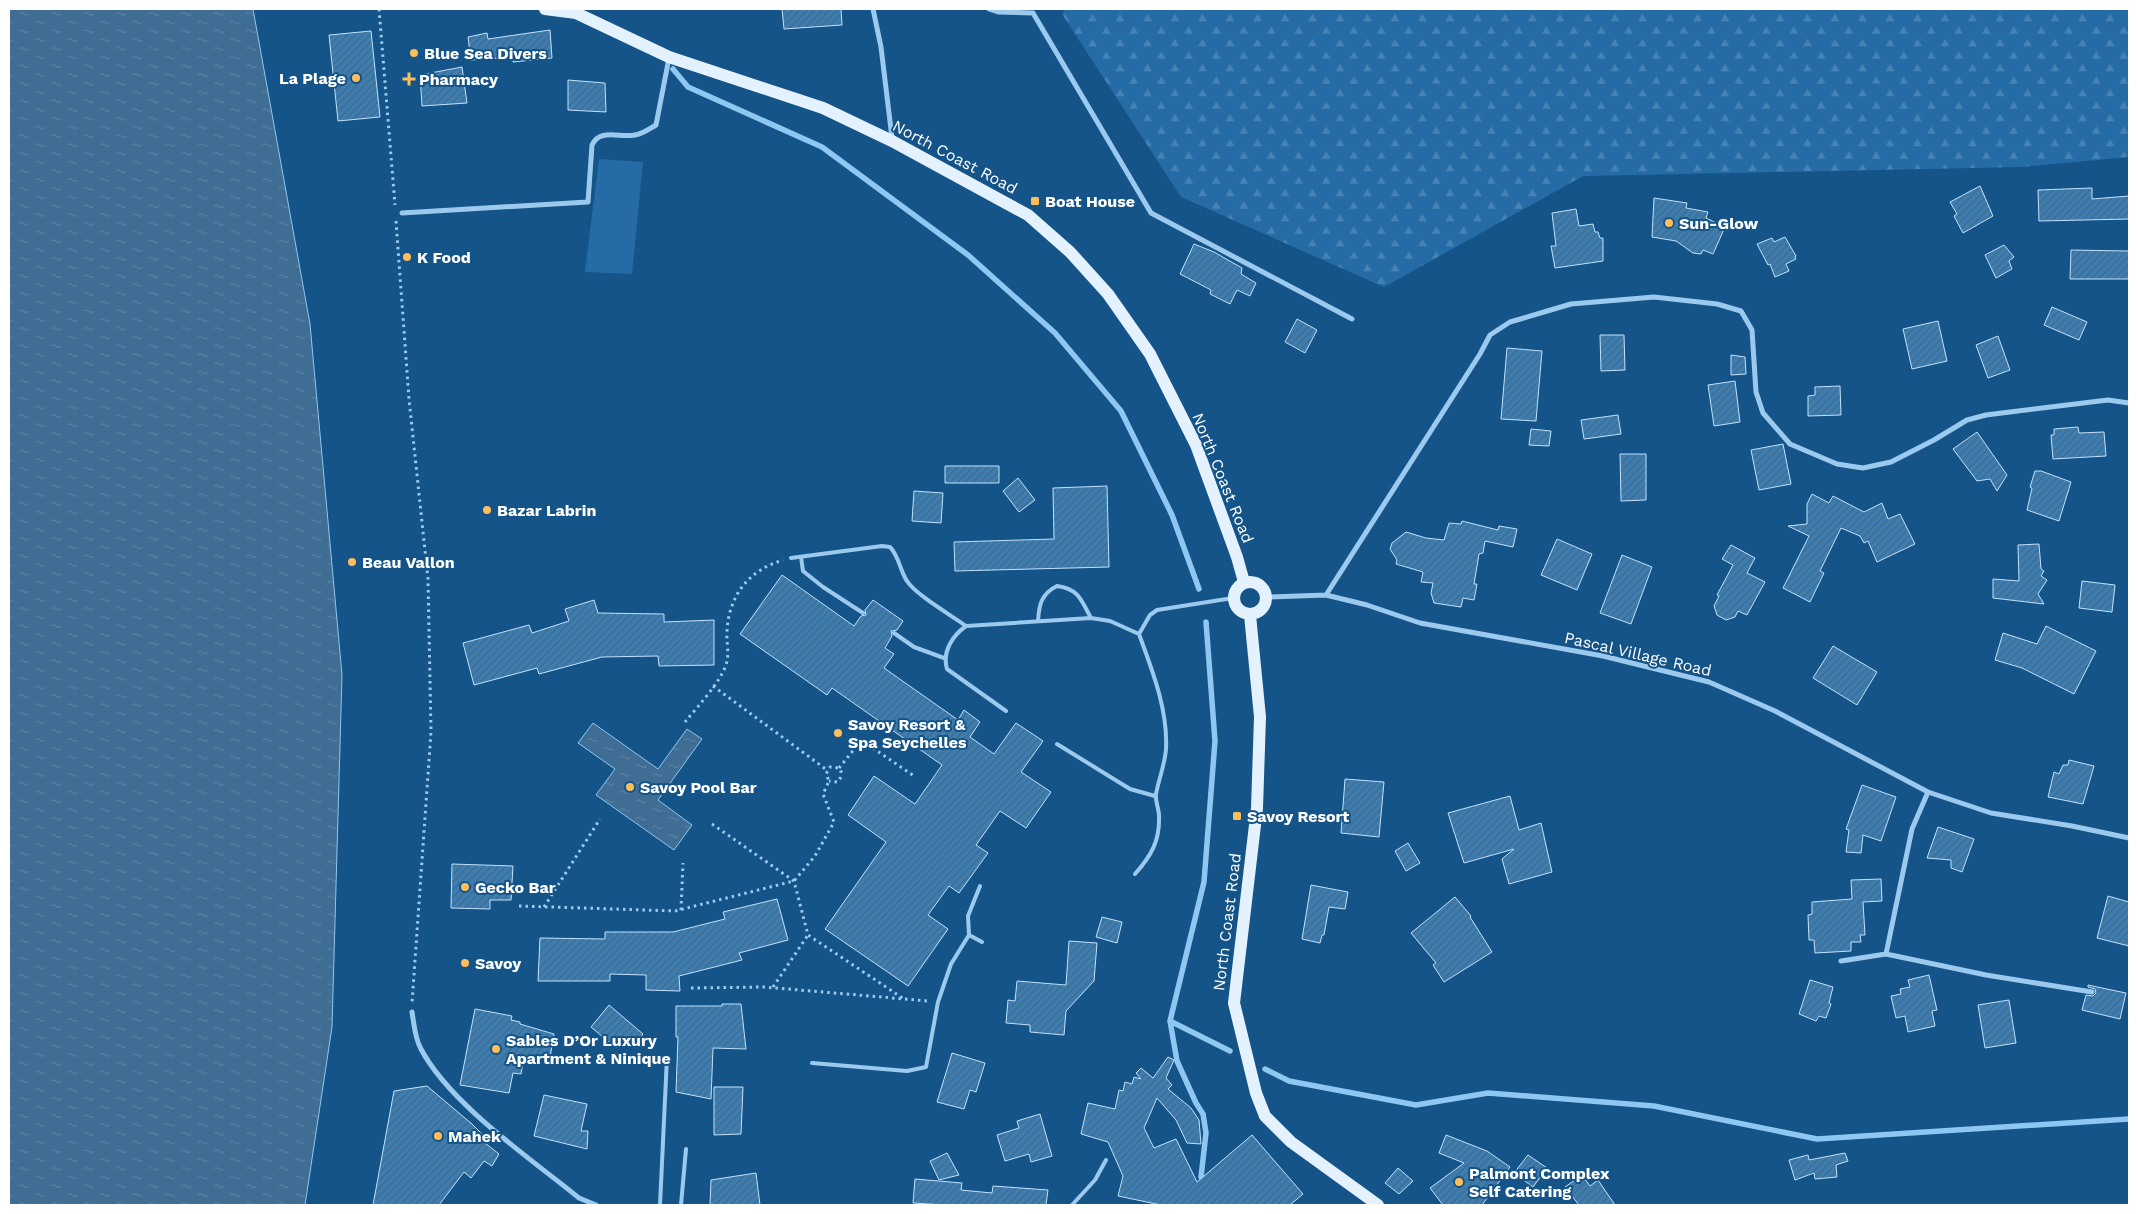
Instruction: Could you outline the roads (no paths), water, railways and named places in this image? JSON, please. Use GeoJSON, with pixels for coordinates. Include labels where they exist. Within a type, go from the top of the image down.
{"type":"FeatureCollection","features":[{"type":"Feature","properties":{"kind":"main road","name":"North Coast Road"},"geometry":{"type":"LineString","coordinates":[[548,9],[576,13],[669,57],[823,108],[1028,214],[1070,252],[1108,294],[1150,354],[1196,444],[1237,557],[1244,582]]}},
{"type":"Feature","properties":{"kind":"main road"},"geometry":{"type":"LineString","coordinates":[[1250,581],[1262,586],[1267,597],[1262,610],[1250,615],[1238,610],[1233,598],[1235,591],[1244,582],[1250,581]]}},
{"type":"Feature","properties":{"kind":"main road","name":"North Coast Road"},"geometry":{"type":"LineString","coordinates":[[1250,615],[1260,717],[1258,808],[1234,1003],[1256,1094],[1265,1116],[1291,1142],[1378,1205]]}},
{"type":"Feature","properties":{"kind":"street"},"geometry":{"type":"LineString","coordinates":[[873,9],[882,47],[892,142]]}},
{"type":"Feature","properties":{"kind":"street"},"geometry":{"type":"LineString","coordinates":[[989,9],[998,12],[1034,11],[1151,214],[1352,319]]}},
{"type":"Feature","properties":{"kind":"street"},"geometry":{"type":"LineString","coordinates":[[402,212],[588,202],[592,145],[595,138],[602,135],[633,136],[642,134],[656,125],[669,57]]}},
{"type":"Feature","properties":{"kind":"street"},"geometry":{"type":"LineString","coordinates":[[1326,595],[1480,354],[1490,335],[1510,322],[1571,304],[1654,297],[1717,304],[1741,311],[1752,330],[1756,392],[1763,413],[1790,444],[1837,464],[1863,468],[1891,462],[1934,440],[1967,420],[1986,415],[2108,400],[2129,403]]}},
{"type":"Feature","properties":{"kind":"street","name":"Pascal Village Road"},"geometry":{"type":"LineString","coordinates":[[1267,597],[1326,595],[1367,605],[1420,623],[1603,656],[1709,682],[1775,711],[1928,792],[1991,813],[2072,826],[2129,838]]}},
{"type":"Feature","properties":{"kind":"street"},"geometry":{"type":"LineString","coordinates":[[1886,954],[1910,837],[1928,792]]}},
{"type":"Feature","properties":{"kind":"street"},"geometry":{"type":"LineString","coordinates":[[1841,961],[1886,954],[1986,975],[2092,992]]}},
{"type":"Feature","properties":{"kind":"street"},"geometry":{"type":"LineString","coordinates":[[412,1012],[420,1048],[444,1084],[487,1124],[579,1198],[596,1205]]}},
{"type":"Feature","properties":{"kind":"lane"},"geometry":{"type":"LineString","coordinates":[[791,558],[882,546],[890,547],[895,552],[898,566],[908,584],[966,626]]}},
{"type":"Feature","properties":{"kind":"lane"},"geometry":{"type":"LineString","coordinates":[[801,557],[803,572],[864,613]]}},
{"type":"Feature","properties":{"kind":"lane"},"geometry":{"type":"LineString","coordinates":[[1038,621],[1039,605],[1042,597],[1057,586],[1073,590],[1078,594],[1091,618]]}},
{"type":"Feature","properties":{"kind":"lane"},"geometry":{"type":"LineString","coordinates":[[1139,634],[1150,615],[1157,610],[1233,598]]}},
{"type":"Feature","properties":{"kind":"lane"},"geometry":{"type":"LineString","coordinates":[[1006,711],[947,669],[944,658],[953,638],[958,631],[966,626],[1091,618],[1116,623],[1139,634],[1162,703],[1166,748],[1163,770],[1155,796],[1160,815],[1158,840],[1149,858],[1135,874]]}},
{"type":"Feature","properties":{"kind":"lane"},"geometry":{"type":"LineString","coordinates":[[894,633],[914,647],[944,658]]}},
{"type":"Feature","properties":{"kind":"lane"},"geometry":{"type":"LineString","coordinates":[[1057,744],[1130,788],[1155,796]]}},
{"type":"Feature","properties":{"kind":"lane"},"geometry":{"type":"LineString","coordinates":[[812,1063],[907,1071],[926,1067],[938,1002],[951,964],[969,936],[968,916],[980,886]]}},
{"type":"Feature","properties":{"kind":"lane"},"geometry":{"type":"LineString","coordinates":[[969,936],[982,942]]}},
{"type":"Feature","properties":{"kind":"lane"},"geometry":{"type":"LineString","coordinates":[[660,1205],[667,1057]]}},
{"type":"Feature","properties":{"kind":"lane"},"geometry":{"type":"LineString","coordinates":[[681,1205],[686,1149]]}},
{"type":"Feature","properties":{"kind":"lane"},"geometry":{"type":"LineString","coordinates":[[1072,1205],[1095,1180],[1106,1160]]}},
{"type":"Feature","properties":{"kind":"water"},"geometry":{"type":"Polygon","coordinates":[[[9,9],[253,9],[310,324],[342,675],[332,1027],[305,1205],[9,1205],[9,9]]]}},
{"type":"Feature","properties":{"kind":"water"},"geometry":{"type":"Polygon","coordinates":[[[593,723],[658,769],[687,729],[702,739],[658,800],[692,825],[674,850],[596,795],[615,769],[578,743],[593,723]]]}},
{"type":"Feature","properties":{"kind":"waterway"},"geometry":{"type":"LineString","coordinates":[[673,69],[688,87],[822,147],[968,255],[1055,333],[1121,411],[1172,515],[1199,589]]}},
{"type":"Feature","properties":{"kind":"waterway"},"geometry":{"type":"LineString","coordinates":[[1204,1183],[1201,1177],[1206,1133],[1203,1114],[1177,1061],[1170,1021],[1204,882],[1215,741],[1206,622]]}},
{"type":"Feature","properties":{"kind":"waterway"},"geometry":{"type":"LineString","coordinates":[[1170,1021],[1230,1051]]}},
{"type":"Feature","properties":{"kind":"waterway"},"geometry":{"type":"LineString","coordinates":[[1265,1069],[1289,1081],[1416,1105],[1488,1093],[1654,1106],[1817,1139],[2129,1119]]}},
{"type":"Feature","properties":{"kind":"place","name":"Blue Sea Divers"},"geometry":{"type":"Point","coordinates":[414,53]}},
{"type":"Feature","properties":{"kind":"place","name":"La Plage"},"geometry":{"type":"Point","coordinates":[356,78]}},
{"type":"Feature","properties":{"kind":"place","name":"Pharmacy"},"geometry":{"type":"Point","coordinates":[409,79]}},
{"type":"Feature","properties":{"kind":"place","name":"Boat House"},"geometry":{"type":"Point","coordinates":[1035,201]}},
{"type":"Feature","properties":{"kind":"place","name":"Sun-Glow"},"geometry":{"type":"Point","coordinates":[1669,223]}},
{"type":"Feature","properties":{"kind":"place","name":"K Food"},"geometry":{"type":"Point","coordinates":[407,257]}},
{"type":"Feature","properties":{"kind":"place","name":"Bazar Labrin"},"geometry":{"type":"Point","coordinates":[487,510]}},
{"type":"Feature","properties":{"kind":"place","name":"Beau Vallon"},"geometry":{"type":"Point","coordinates":[352,562]}},
{"type":"Feature","properties":{"kind":"place","name":"Savoy Resort & Spa Seychelles"},"geometry":{"type":"Point","coordinates":[838,733]}},
{"type":"Feature","properties":{"kind":"place","name":"Savoy Pool Bar"},"geometry":{"type":"Point","coordinates":[630,787]}},
{"type":"Feature","properties":{"kind":"place","name":"Savoy Resort"},"geometry":{"type":"Point","coordinates":[1237,816]}},
{"type":"Feature","properties":{"kind":"place","name":"Gecko Bar"},"geometry":{"type":"Point","coordinates":[465,887]}},
{"type":"Feature","properties":{"kind":"place","name":"Savoy"},"geometry":{"type":"Point","coordinates":[465,963]}},
{"type":"Feature","properties":{"kind":"place","name":"Sables D’Or Luxury Apartment & Ninique"},"geometry":{"type":"Point","coordinates":[496,1049]}},
{"type":"Feature","properties":{"kind":"place","name":"Mahek"},"geometry":{"type":"Point","coordinates":[438,1136]}},
{"type":"Feature","properties":{"kind":"place","name":"Palmont Complex Self Catering"},"geometry":{"type":"Point","coordinates":[1459,1182]}}]}
